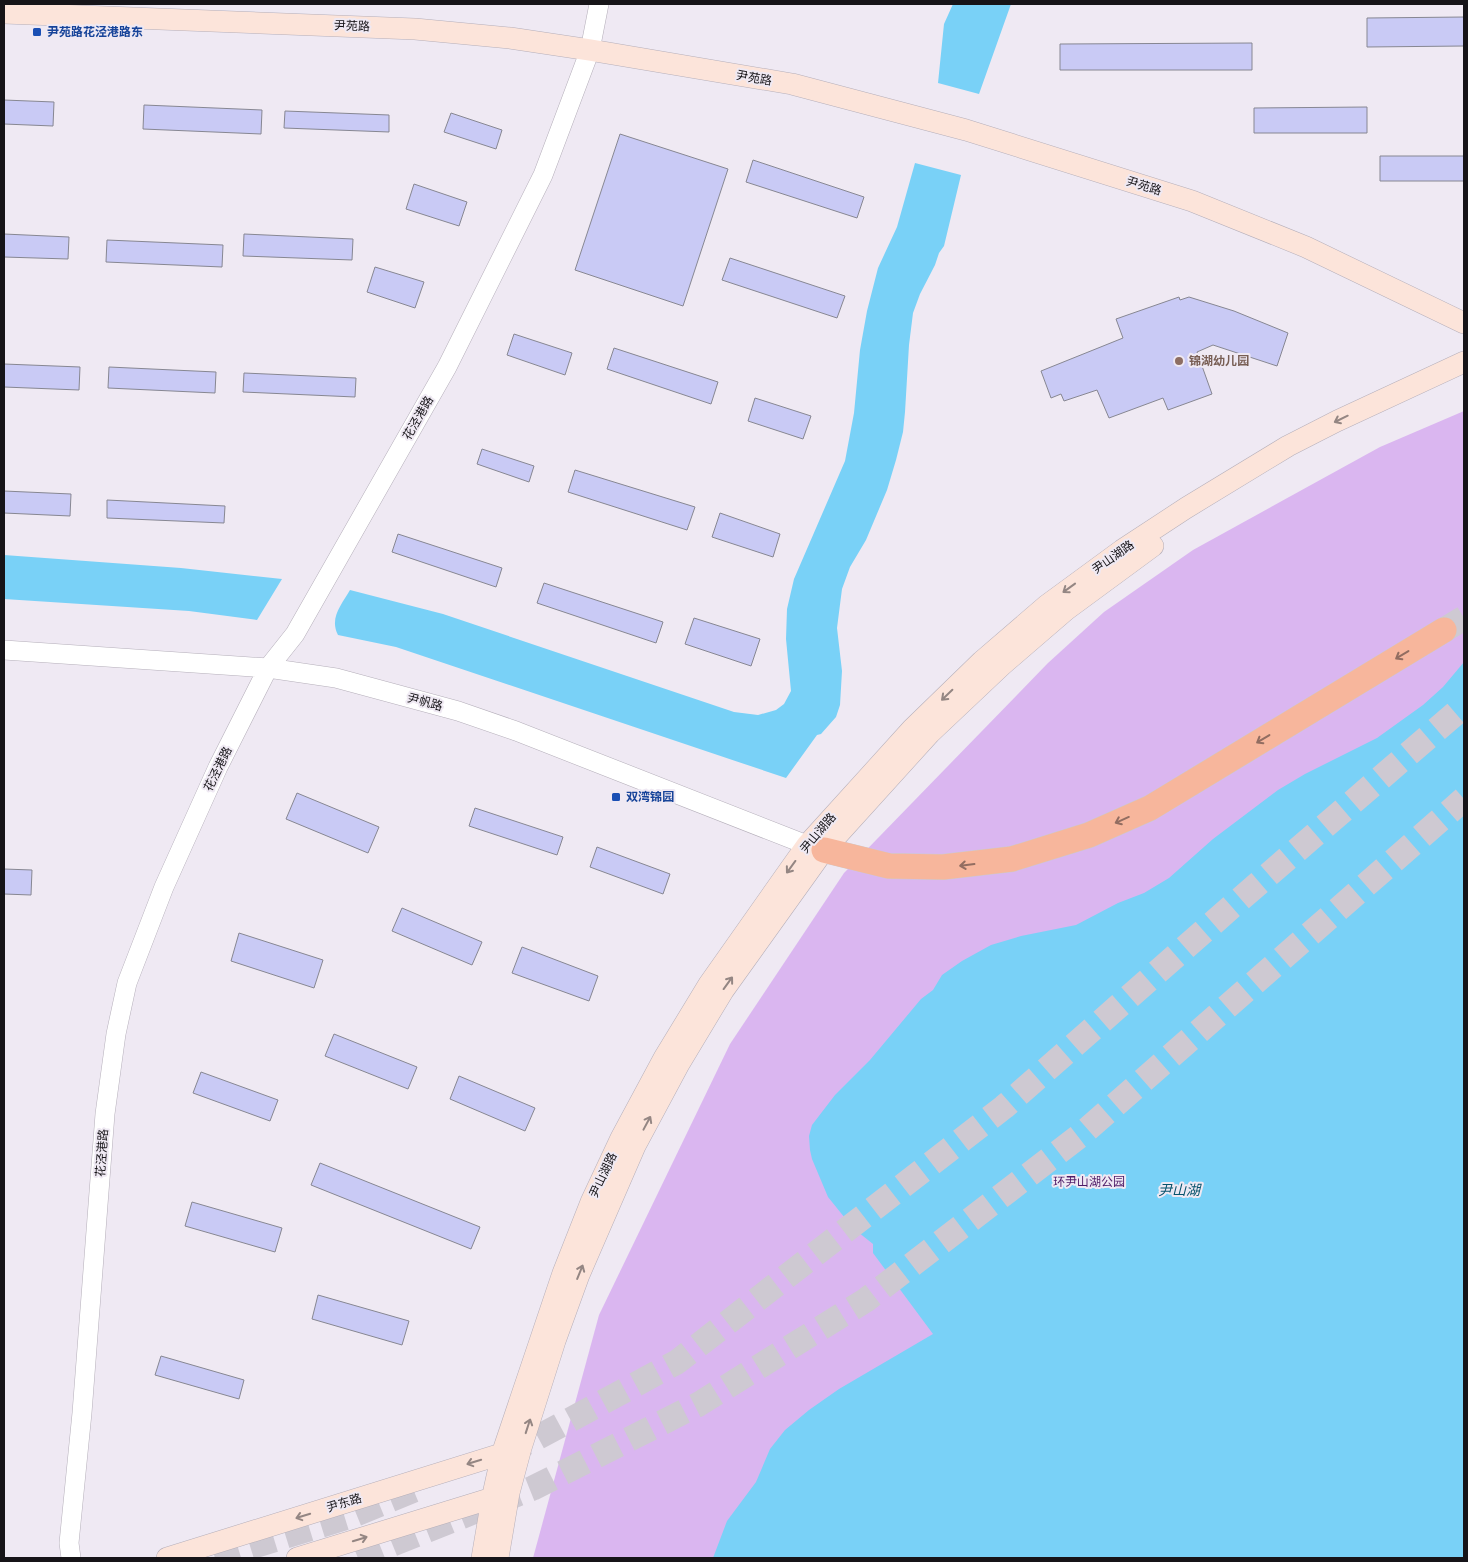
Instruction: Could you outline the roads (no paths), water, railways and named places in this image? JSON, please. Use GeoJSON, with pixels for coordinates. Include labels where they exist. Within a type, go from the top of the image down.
{"type":"FeatureCollection","features":[{"type":"Feature","properties":{"kind":"highway"},"geometry":{"type":"LineString","coordinates":[[816,847],[889,866],[943,868],[1012,860],[1088,835],[1150,808],[1444,630]]}},
{"type":"Feature","properties":{"kind":"main road","name":"尹苑路"},"geometry":{"type":"LineString","coordinates":[[4,13],[415,29],[510,38],[792,84],[966,130],[1192,201],[1306,247],[1464,323]]}},
{"type":"Feature","properties":{"kind":"main road","name":"尹山湖路"},"geometry":{"type":"LineString","coordinates":[[482,1558],[512,1451],[579,1275],[635,1146],[679,1064],[723,990],[816,847],[912,729],[982,661],[1047,605],[1122,550],[1186,508],[1288,446],[1464,362]]}},
{"type":"Feature","properties":{"kind":"main road","name":"尹山湖路"},"geometry":{"type":"LineString","coordinates":[[816,847],[930,733],[1001,666],[1066,610],[1140,555],[1204,513],[1309,450],[1464,378]]}},
{"type":"Feature","properties":{"kind":"main road","name":"尹东路"},"geometry":{"type":"LineString","coordinates":[[167,1558],[512,1451]]}},
{"type":"Feature","properties":{"kind":"main road","name":"尹山湖路"},"geometry":{"type":"LineString","coordinates":[[498,1558],[500,1496]]}},
{"type":"Feature","properties":{"kind":"main road"},"geometry":{"type":"LineString","coordinates":[[297,1558],[500,1496]]}},
{"type":"Feature","properties":{"kind":"street","name":"花泾港路"},"geometry":{"type":"LineString","coordinates":[[71,1558],[69,1543],[82,1413],[105,1114],[118,1026],[127,984],[164,887],[218,767],[268,668],[295,634],[447,367],[543,175],[590,50],[599,4]]}},
{"type":"Feature","properties":{"kind":"street","name":"尹帆路"},"geometry":{"type":"LineString","coordinates":[[4,650],[268,668],[336,678],[458,711],[516,730],[816,847]]}},
{"type":"Feature","properties":{"kind":"water"},"geometry":{"type":"Polygon","coordinates":[[[953,4],[1011,4],[979,94],[938,83],[944,24],[953,4]]]}},
{"type":"Feature","properties":{"kind":"water"},"geometry":{"type":"Polygon","coordinates":[[[915,163],[961,175],[944,246],[920,294],[913,313],[903,432],[896,460],[887,490],[866,540],[850,567],[842,589],[837,628],[842,671],[840,705],[836,717],[821,734],[817,735],[786,778],[396,647],[338,635],[335,623],[336,617],[340,606],[350,590],[443,614],[734,712],[758,715],[776,710],[784,704],[791,691],[786,639],[787,609],[794,579],[845,461],[854,413],[860,350],[867,311],[878,268],[897,227],[915,163]]]}},
{"type":"Feature","properties":{"kind":"water"},"geometry":{"type":"Polygon","coordinates":[[[4,555],[181,568],[282,579],[257,620],[189,611],[4,599],[4,555]]]}},
{"type":"Feature","properties":{"kind":"water","name":"尹山湖"},"geometry":{"type":"Polygon","coordinates":[[[1464,662],[1464,1558],[713,1558],[727,1521],[756,1482],[770,1449],[785,1430],[839,1389],[933,1334],[873,1253],[873,1244],[853,1228],[828,1197],[812,1159],[809,1136],[812,1125],[835,1095],[870,1060],[921,999],[933,990],[942,975],[962,961],[991,945],[1021,936],[1076,925],[1118,903],[1144,893],[1169,878],[1213,839],[1278,790],[1305,774],[1377,738],[1423,705],[1443,687],[1464,662]]]}},
{"type":"Feature","properties":{"kind":"tunnel"},"geometry":{"type":"LineString","coordinates":[[1444,630],[1464,618]]}},
{"type":"Feature","properties":{"kind":"tunnel"},"geometry":{"type":"LineString","coordinates":[[504,1452],[533,1440],[677,1362],[1004,1107],[1464,706]]}},
{"type":"Feature","properties":{"kind":"tunnel"},"geometry":{"type":"LineString","coordinates":[[358,1558],[533,1488],[699,1404],[866,1300],[1082,1134],[1464,799]]}},
{"type":"Feature","properties":{"kind":"tunnel"},"geometry":{"type":"LineString","coordinates":[[215,1558],[351,1516],[419,1488]]}},
{"type":"Feature","properties":{"kind":"place","name":"尹苑路花泾港路东"},"geometry":{"type":"Point","coordinates":[37,32]}},
{"type":"Feature","properties":{"kind":"place","name":"锦湖幼儿园"},"geometry":{"type":"Point","coordinates":[1179,361]}},
{"type":"Feature","properties":{"kind":"place","name":"双湾锦园"},"geometry":{"type":"Point","coordinates":[616,797]}},
{"type":"Feature","properties":{"kind":"park label","name":"环尹山湖公园"},"geometry":{"type":"Point","coordinates":[1089,1182]}}]}
